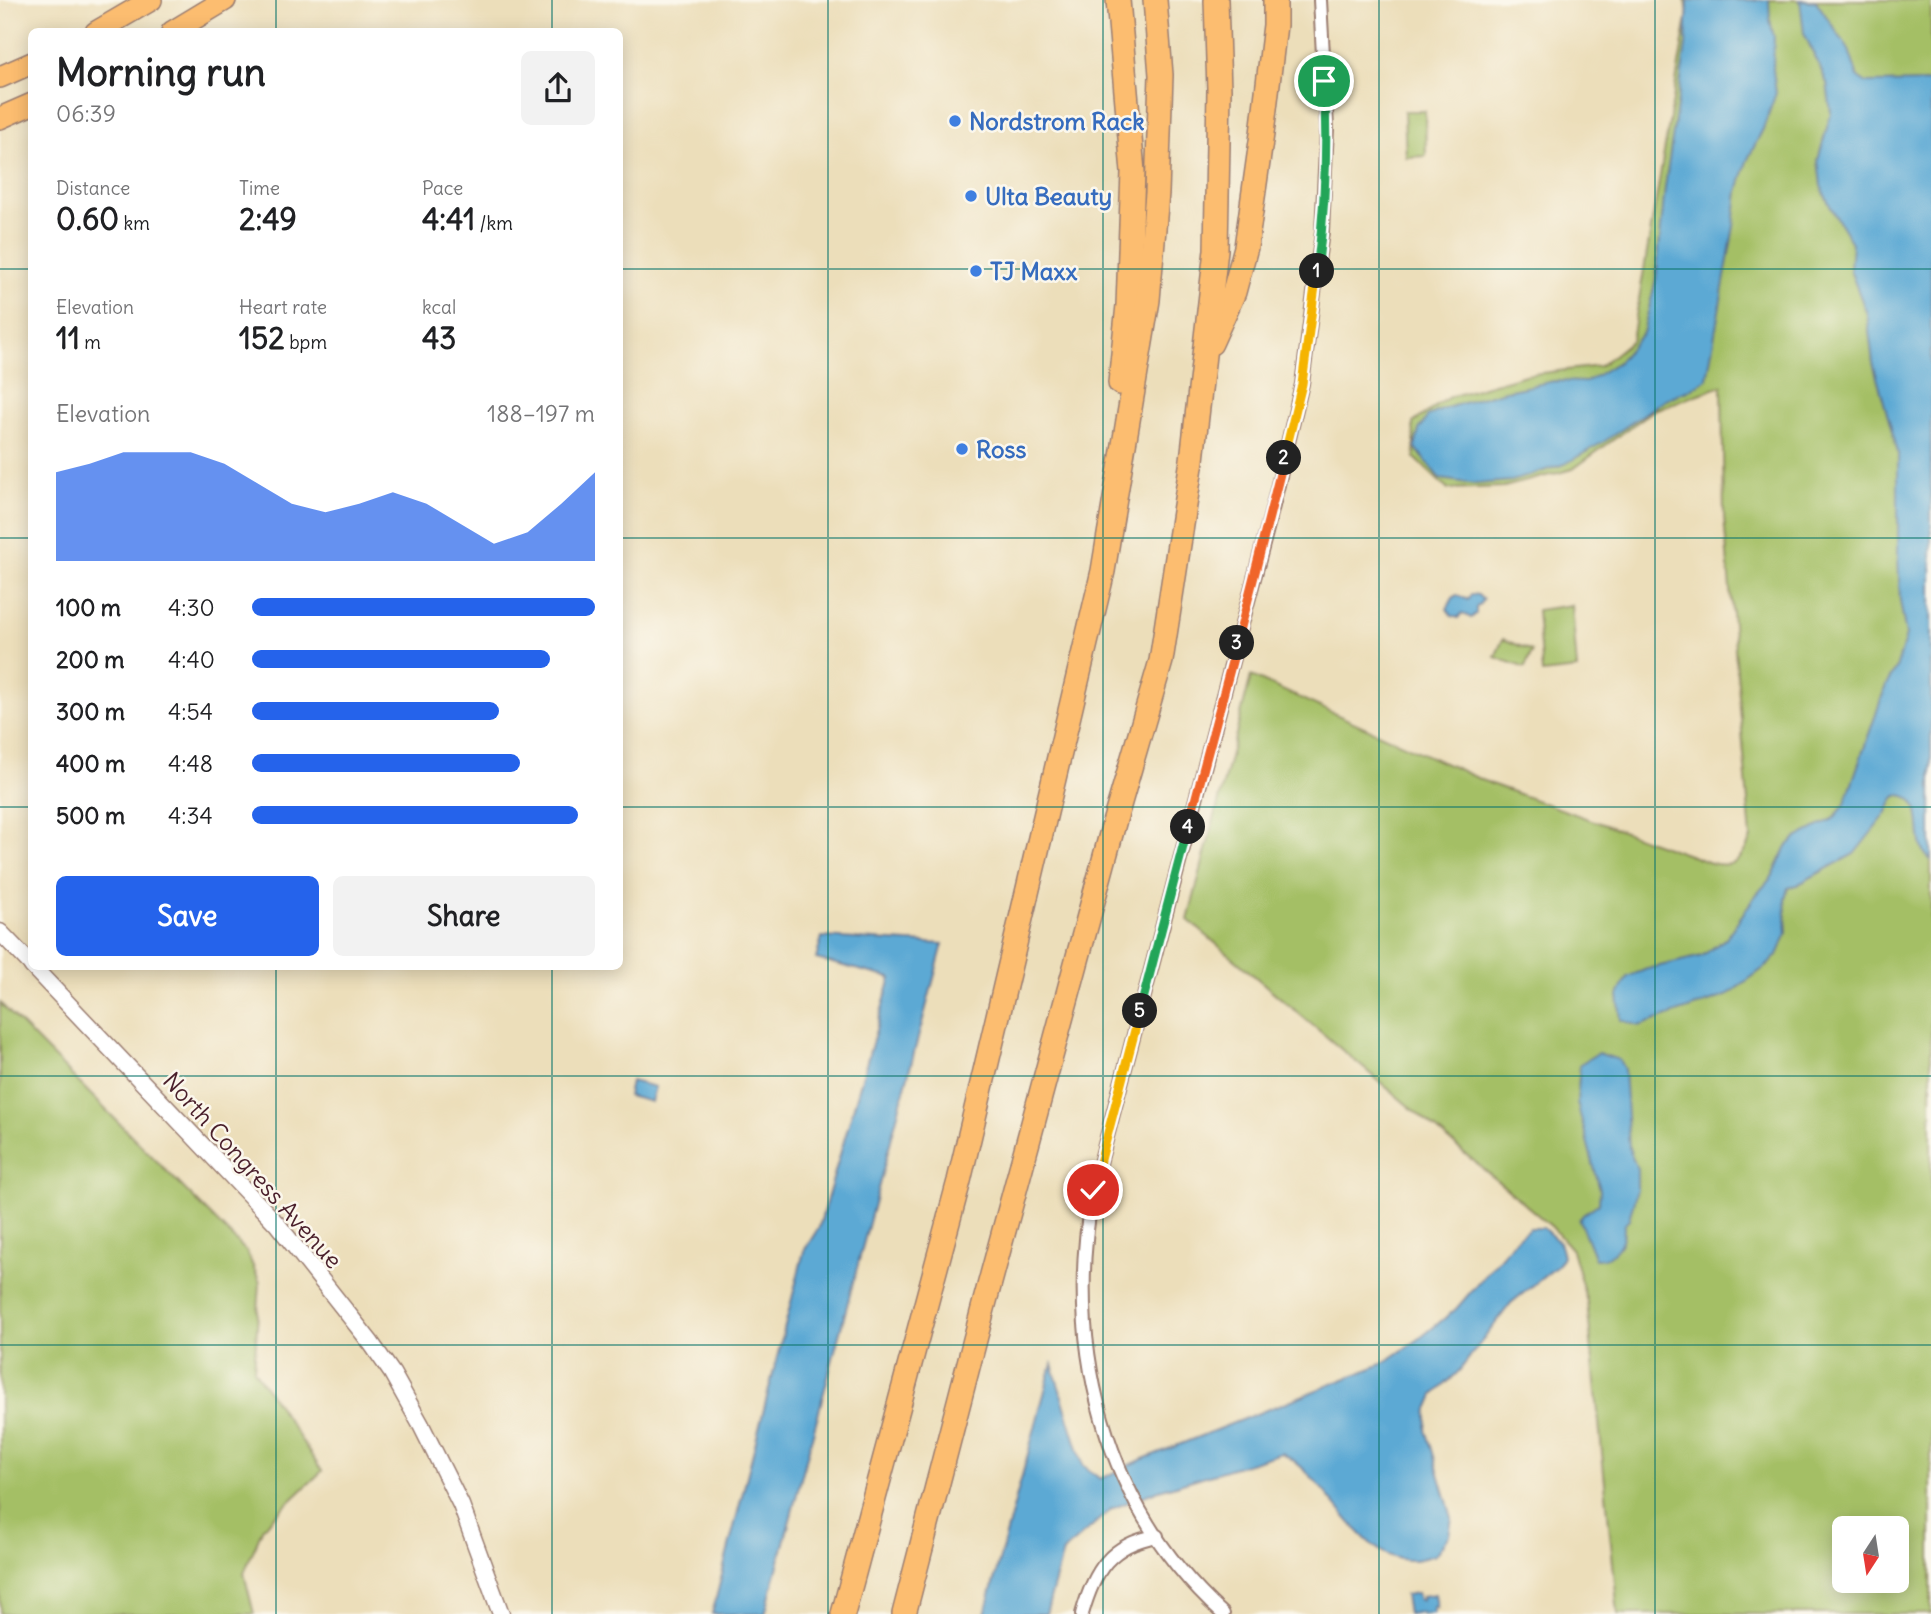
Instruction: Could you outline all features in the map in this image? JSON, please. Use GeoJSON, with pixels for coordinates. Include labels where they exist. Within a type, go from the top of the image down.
{"type":"FeatureCollection","features":[{"type":"Feature","properties":{"kind":"highway"},"geometry":{"type":"LineString","coordinates":[[1103,571],[1128,305],[1133,172],[1118,0]]}},
{"type":"Feature","properties":{"kind":"highway"},"geometry":{"type":"LineString","coordinates":[[843,1614],[959,1181],[1103,571],[1149,300],[1157,193],[1161,75],[1155,0]]}},
{"type":"Feature","properties":{"kind":"highway"},"geometry":{"type":"LineString","coordinates":[[904,1614],[1099,876],[1161,661],[1192,460],[1216,250],[1219,90],[1216,0]]}},
{"type":"Feature","properties":{"kind":"highway"},"geometry":{"type":"LineString","coordinates":[[1201,365],[1234,292],[1246,247],[1275,25],[1275,0]]}},
{"type":"Feature","properties":{"kind":"main road"},"geometry":{"type":"LineString","coordinates":[[103,28],[151,0]]}},
{"type":"Feature","properties":{"kind":"main road"},"geometry":{"type":"LineString","coordinates":[[179,28],[225,0]]}},
{"type":"Feature","properties":{"kind":"main road"},"geometry":{"type":"LineString","coordinates":[[0,77],[28,65]]}},
{"type":"Feature","properties":{"kind":"main road"},"geometry":{"type":"LineString","coordinates":[[0,118],[28,106]]}},
{"type":"Feature","properties":{"kind":"street"},"geometry":{"type":"LineString","coordinates":[[1223,1614],[1193,1583],[1157,1536],[1119,1468],[1098,1407],[1084,1335],[1082,1287],[1086,1226],[1093,1190],[1272,510],[1302,384],[1322,219],[1327,128],[1320,0]]}},
{"type":"Feature","properties":{"kind":"street","name":"North Congress Avenue"},"geometry":{"type":"LineString","coordinates":[[0,932],[28,962]]}},
{"type":"Feature","properties":{"kind":"street","name":"North Congress Avenue"},"geometry":{"type":"LineString","coordinates":[[36,970],[277,1224],[371,1343],[392,1373],[421,1425],[461,1505],[501,1614]]}},
{"type":"Feature","properties":{"kind":"street"},"geometry":{"type":"LineString","coordinates":[[1082,1614],[1091,1585],[1106,1561],[1129,1544],[1157,1536]]}},
{"type":"Feature","properties":{"kind":"green space"},"geometry":{"type":"Polygon","coordinates":[[[1685,0],[1931,0],[1931,1614],[1618,1614],[1587,1302],[1572,1250],[1552,1227],[1188,920],[1251,676],[1491,784],[1711,863],[1727,865],[1741,857],[1751,838],[1724,518],[1722,386],[1654,410],[1573,469],[1504,487],[1447,489],[1415,458],[1413,423],[1449,397],[1525,375],[1600,366],[1632,340],[1688,12],[1685,0]]]}},
{"type":"Feature","properties":{"kind":"green space"},"geometry":{"type":"Polygon","coordinates":[[[1404,111],[1425,111],[1426,156],[1406,157],[1404,111]]]}},
{"type":"Feature","properties":{"kind":"green space"},"geometry":{"type":"Polygon","coordinates":[[[1572,605],[1577,669],[1542,673],[1537,610],[1572,605]]]}},
{"type":"Feature","properties":{"kind":"green space"},"geometry":{"type":"Polygon","coordinates":[[[1503,639],[1532,651],[1525,668],[1495,657],[1503,639]]]}},
{"type":"Feature","properties":{"kind":"green space"},"geometry":{"type":"Polygon","coordinates":[[[0,1003],[247,1252],[260,1283],[254,1370],[322,1471],[263,1527],[244,1573],[254,1614],[0,1614],[0,1003]]]}},
{"type":"Feature","properties":{"kind":"water"},"geometry":{"type":"Polygon","coordinates":[[[1688,0],[1769,0],[1774,37],[1773,70],[1776,93],[1763,129],[1747,161],[1738,191],[1707,379],[1666,399],[1605,441],[1565,464],[1512,481],[1475,484],[1440,479],[1415,447],[1419,430],[1428,416],[1501,392],[1554,381],[1586,382],[1618,362],[1643,333],[1656,279],[1665,187],[1686,45],[1688,0]]]}},
{"type":"Feature","properties":{"kind":"water"},"geometry":{"type":"Polygon","coordinates":[[[1800,0],[1816,1],[1849,50],[1858,77],[1867,83],[1931,82],[1931,860],[1921,844],[1914,804],[1909,798],[1899,795],[1894,798],[1886,814],[1854,854],[1788,888],[1785,898],[1787,933],[1779,953],[1768,965],[1726,996],[1639,1026],[1621,1020],[1618,995],[1627,977],[1647,969],[1702,956],[1726,938],[1772,877],[1787,846],[1796,838],[1833,819],[1844,806],[1886,685],[1896,669],[1906,635],[1900,601],[1898,453],[1873,363],[1867,314],[1850,270],[1852,243],[1821,186],[1818,160],[1831,113],[1827,83],[1804,33],[1800,0]]]}},
{"type":"Feature","properties":{"kind":"water"},"geometry":{"type":"Polygon","coordinates":[[[1471,594],[1478,595],[1483,600],[1476,608],[1476,614],[1471,618],[1462,613],[1458,618],[1452,616],[1447,609],[1453,598],[1457,595],[1468,600],[1471,594]]]}},
{"type":"Feature","properties":{"kind":"water"},"geometry":{"type":"Polygon","coordinates":[[[822,937],[943,944],[765,1614],[712,1614],[804,1251],[819,1227],[891,978],[816,959],[822,937]]]}},
{"type":"Feature","properties":{"kind":"water"},"geometry":{"type":"Polygon","coordinates":[[[1598,1053],[1619,1060],[1624,1069],[1629,1148],[1637,1169],[1637,1189],[1629,1219],[1624,1226],[1623,1238],[1613,1253],[1602,1259],[1595,1259],[1579,1220],[1599,1203],[1600,1190],[1577,1103],[1580,1064],[1598,1053]]]}},
{"type":"Feature","properties":{"kind":"water"},"geometry":{"type":"Polygon","coordinates":[[[631,1081],[655,1087],[651,1102],[628,1096],[631,1081]]]}},
{"type":"Feature","properties":{"kind":"water"},"geometry":{"type":"Polygon","coordinates":[[[1530,1228],[1543,1228],[1559,1242],[1563,1256],[1557,1266],[1511,1303],[1459,1371],[1434,1395],[1428,1409],[1426,1429],[1452,1518],[1449,1535],[1435,1555],[1409,1560],[1391,1556],[1374,1546],[1358,1532],[1314,1480],[1282,1453],[1159,1490],[1111,1509],[1063,1552],[1046,1614],[985,1614],[1052,1364],[1083,1465],[1100,1479],[1143,1459],[1382,1364],[1456,1309],[1518,1237],[1530,1228]]]}},
{"type":"Feature","properties":{"kind":"water"},"geometry":{"type":"Polygon","coordinates":[[[1417,1593],[1419,1600],[1422,1600],[1422,1596],[1435,1594],[1437,1607],[1433,1607],[1434,1613],[1408,1614],[1405,1595],[1417,1593]]]}},
{"type":"Feature","properties":{"kind":"place","name":"Nordstrom Rack"},"geometry":{"type":"Point","coordinates":[955,121]}},
{"type":"Feature","properties":{"kind":"place","name":"Ulta Beauty"},"geometry":{"type":"Point","coordinates":[971,196]}},
{"type":"Feature","properties":{"kind":"place","name":"TJ Maxx"},"geometry":{"type":"Point","coordinates":[976,271]}},
{"type":"Feature","properties":{"kind":"place","name":"Ross"},"geometry":{"type":"Point","coordinates":[962,449]}},
{"type":"Feature","properties":{"kind":"route"},"geometry":{"type":"LineString","coordinates":[[1093,1190],[1272,510],[1302,384],[1322,232],[1327,128],[1324,81]]}}]}
